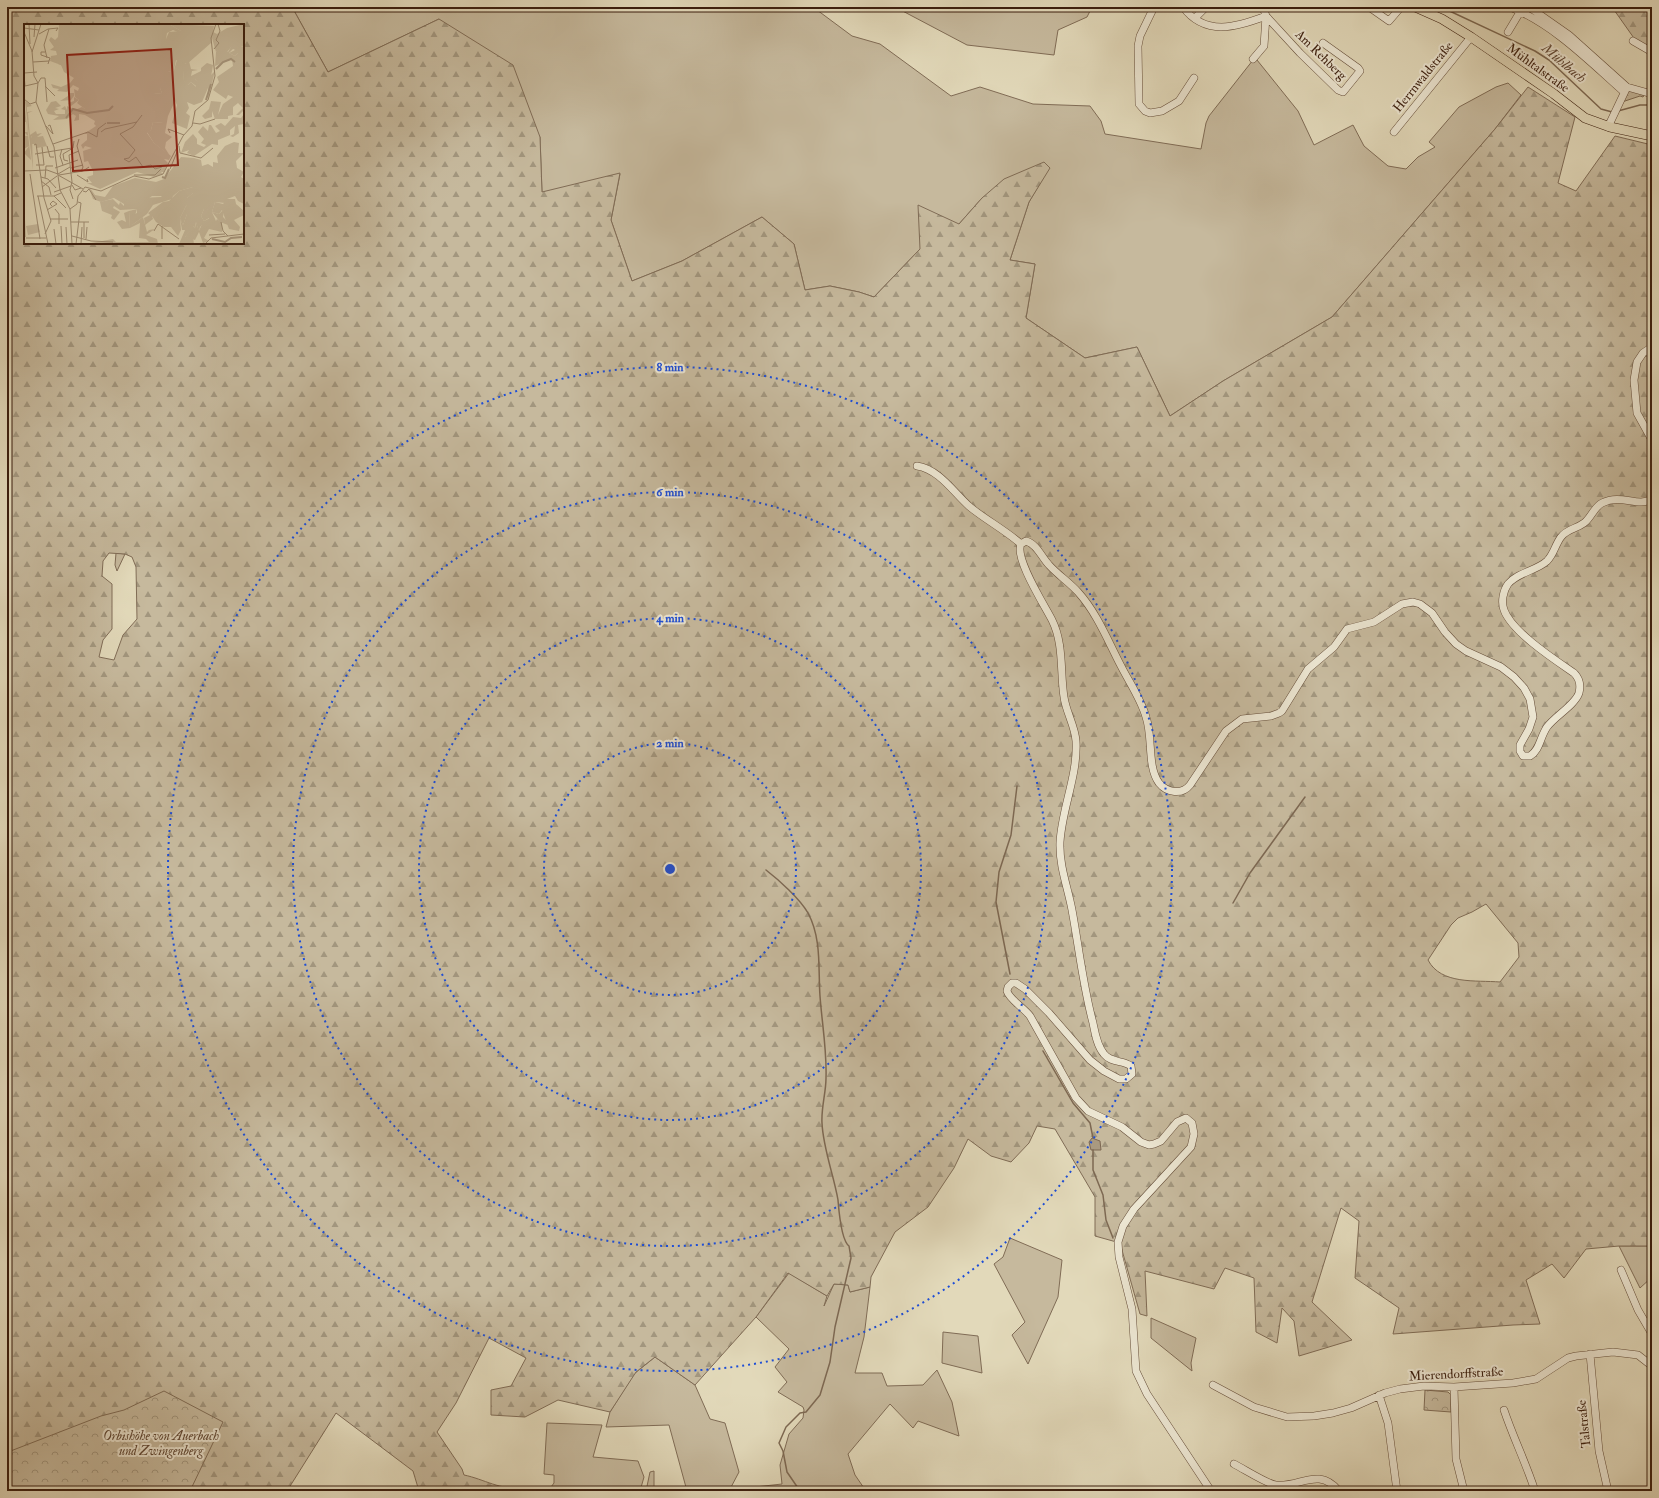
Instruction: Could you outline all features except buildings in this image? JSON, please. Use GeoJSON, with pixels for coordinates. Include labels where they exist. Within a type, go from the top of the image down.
{"type":"FeatureCollection","features":[{"type":"Feature","properties":{"kind":"main road","name":"Mühltalstraße"},"geometry":{"type":"LineString","coordinates":[[1414,7],[1442,19],[1471,37],[1554,94],[1585,118],[1608,127],[1652,136]]}},
{"type":"Feature","properties":{"kind":"street"},"geometry":{"type":"LineString","coordinates":[[1154,7],[1143,29],[1138,46],[1138,99],[1141,107],[1150,113],[1162,112],[1179,100],[1194,78]]}},
{"type":"Feature","properties":{"kind":"street"},"geometry":{"type":"LineString","coordinates":[[1183,7],[1195,18],[1210,26],[1220,28],[1246,24],[1266,16]]}},
{"type":"Feature","properties":{"kind":"street"},"geometry":{"type":"LineString","coordinates":[[1195,18],[1206,7]]}},
{"type":"Feature","properties":{"kind":"street"},"geometry":{"type":"LineString","coordinates":[[1253,59],[1264,46],[1266,16],[1263,7]]}},
{"type":"Feature","properties":{"kind":"street"},"geometry":{"type":"LineString","coordinates":[[1369,7],[1389,21],[1401,7]]}},
{"type":"Feature","properties":{"kind":"street"},"geometry":{"type":"LineString","coordinates":[[1510,7],[1521,9],[1547,28],[1567,38]]}},
{"type":"Feature","properties":{"kind":"street"},"geometry":{"type":"LineString","coordinates":[[1529,7],[1625,89],[1652,94]]}},
{"type":"Feature","properties":{"kind":"street"},"geometry":{"type":"LineString","coordinates":[[1508,32],[1521,9]]}},
{"type":"Feature","properties":{"kind":"street","name":"Am Rehberg"},"geometry":{"type":"LineString","coordinates":[[1266,16],[1300,54],[1338,90],[1343,92],[1360,71],[1323,43]]}},
{"type":"Feature","properties":{"kind":"street","name":"Herrnwaldstraße"},"geometry":{"type":"LineString","coordinates":[[1394,132],[1471,37]]}},
{"type":"Feature","properties":{"kind":"street"},"geometry":{"type":"LineString","coordinates":[[1634,41],[1652,52]]}},
{"type":"Feature","properties":{"kind":"street"},"geometry":{"type":"LineString","coordinates":[[1608,127],[1625,89]]}},
{"type":"Feature","properties":{"kind":"street"},"geometry":{"type":"LineString","coordinates":[[1652,347],[1643,353],[1637,362],[1634,380],[1637,413],[1652,440]]}},
{"type":"Feature","properties":{"kind":"street"},"geometry":{"type":"LineString","coordinates":[[917,466],[932,470],[972,508],[1007,532],[1020,544]]}},
{"type":"Feature","properties":{"kind":"street"},"geometry":{"type":"LineString","coordinates":[[1020,544],[1026,542],[1032,544],[1048,565],[1078,593],[1093,614],[1143,708],[1149,726],[1155,776],[1159,783],[1169,790],[1178,792],[1188,788],[1226,731],[1238,722],[1248,718],[1271,716],[1282,711],[1308,669],[1334,647],[1344,633],[1351,627],[1374,622],[1395,608],[1408,602],[1413,602],[1426,607],[1437,618],[1445,632],[1456,644],[1466,651],[1501,667],[1514,677],[1524,688],[1532,705],[1532,718],[1529,729],[1520,745],[1520,751],[1524,756],[1530,756],[1537,749],[1546,729],[1577,697],[1580,691],[1580,684],[1574,673],[1532,641],[1510,621],[1503,607],[1504,591],[1509,583],[1516,578],[1545,563],[1552,555],[1560,538],[1565,532],[1584,523],[1602,503],[1619,499],[1641,503],[1652,499]]}},
{"type":"Feature","properties":{"kind":"street"},"geometry":{"type":"LineString","coordinates":[[1020,544],[1019,550],[1031,581],[1036,593],[1052,619],[1059,640],[1064,699],[1076,740],[1072,780],[1062,827],[1060,856],[1072,912],[1088,1005],[1098,1041],[1104,1055],[1112,1060],[1129,1064],[1132,1068],[1132,1074],[1126,1079],[1119,1079],[1097,1066],[1025,989],[1016,983],[1010,985],[1007,991],[1008,994],[1026,1010],[1076,1098],[1094,1115],[1117,1124],[1128,1130],[1141,1142],[1149,1145],[1158,1143],[1180,1120],[1186,1118],[1192,1122],[1194,1134],[1191,1147],[1128,1216],[1121,1231],[1118,1249],[1132,1309],[1135,1362],[1138,1379],[1210,1491]]}},
{"type":"Feature","properties":{"kind":"street"},"geometry":{"type":"LineString","coordinates":[[1620,1270],[1638,1310],[1652,1334]]}},
{"type":"Feature","properties":{"kind":"street","name":"Mierendorffstraße"},"geometry":{"type":"LineString","coordinates":[[1213,1385],[1254,1407],[1287,1417],[1314,1416],[1350,1408],[1380,1395],[1400,1389],[1424,1386],[1454,1387],[1513,1383],[1536,1379],[1568,1358],[1590,1354],[1613,1352],[1638,1355],[1652,1366]]}},
{"type":"Feature","properties":{"kind":"street","name":"Talstraße"},"geometry":{"type":"LineString","coordinates":[[1590,1354],[1599,1451],[1608,1491]]}},
{"type":"Feature","properties":{"kind":"street"},"geometry":{"type":"LineString","coordinates":[[1454,1387],[1456,1459],[1464,1491]]}},
{"type":"Feature","properties":{"kind":"street"},"geometry":{"type":"LineString","coordinates":[[1380,1395],[1388,1423],[1397,1491]]}},
{"type":"Feature","properties":{"kind":"street"},"geometry":{"type":"LineString","coordinates":[[1504,1410],[1535,1491]]}},
{"type":"Feature","properties":{"kind":"street"},"geometry":{"type":"LineString","coordinates":[[1234,1464],[1274,1485],[1286,1485],[1308,1479],[1319,1478],[1330,1482],[1337,1490]]}},
{"type":"Feature","properties":{"kind":"green space"},"geometry":{"type":"Polygon","coordinates":[[[7,7],[292,7],[328,72],[439,19],[513,65],[540,137],[542,192],[620,173],[611,220],[632,281],[682,261],[762,217],[794,244],[805,290],[830,286],[859,292],[874,297],[920,249],[918,205],[959,224],[982,198],[1004,179],[1044,162],[1050,168],[1029,202],[1010,260],[1035,264],[1026,318],[1085,358],[1137,347],[1170,416],[1223,381],[1332,317],[1495,129],[1528,87],[1575,117],[1558,183],[1576,191],[1615,136],[1652,145],[1652,1243],[1650,1246],[1619,1246],[1586,1249],[1564,1278],[1552,1264],[1526,1280],[1540,1324],[1393,1334],[1399,1308],[1355,1278],[1359,1221],[1341,1208],[1312,1302],[1352,1340],[1299,1356],[1294,1321],[1282,1308],[1277,1343],[1256,1332],[1254,1278],[1225,1268],[1214,1289],[1145,1271],[1147,1316],[1140,1314],[1120,1243],[1095,1236],[1095,1197],[1055,1129],[1037,1126],[1029,1143],[1011,1162],[991,1156],[968,1139],[954,1168],[928,1207],[895,1232],[871,1277],[870,1287],[850,1292],[848,1285],[834,1284],[827,1296],[788,1273],[756,1317],[695,1385],[655,1357],[636,1372],[610,1412],[558,1400],[525,1417],[491,1415],[491,1390],[511,1386],[526,1358],[489,1338],[456,1403],[437,1432],[462,1469],[464,1475],[500,1486],[514,1488],[522,1487],[524,1491],[419,1491],[413,1471],[336,1413],[287,1491],[7,1491],[7,7]],[[109,553],[103,561],[102,576],[112,584],[112,629],[103,640],[99,657],[114,660],[123,635],[137,619],[136,567],[132,557],[125,554],[109,553]],[[1486,904],[1458,918],[1451,925],[1428,960],[1441,974],[1460,980],[1500,982],[1519,957],[1518,943],[1486,904]]]}},
{"type":"Feature","properties":{"kind":"green space"},"geometry":{"type":"Polygon","coordinates":[[[292,7],[813,7],[852,36],[880,44],[951,96],[980,87],[1033,104],[1090,106],[1101,121],[1105,134],[1201,149],[1206,123],[1209,116],[1253,60],[1257,60],[1298,111],[1314,145],[1353,125],[1364,146],[1388,166],[1406,169],[1418,157],[1435,147],[1429,142],[1459,107],[1496,87],[1508,83],[1521,95],[1495,129],[1332,317],[1223,381],[1170,416],[1137,347],[1085,358],[1026,318],[1035,264],[1010,260],[1029,202],[1049,168],[982,198],[959,224],[920,249],[874,297],[859,292],[830,286],[805,290],[794,244],[762,217],[682,261],[632,281],[611,220],[620,174],[542,193],[540,137],[439,19],[328,72],[292,7]]]}},
{"type":"Feature","properties":{"kind":"green space"},"geometry":{"type":"Polygon","coordinates":[[[895,7],[1092,7],[1087,17],[1058,30],[1054,55],[967,45],[895,7]]]}},
{"type":"Feature","properties":{"kind":"green space"},"geometry":{"type":"Polygon","coordinates":[[[1612,7],[1652,7],[1652,48],[1636,41],[1612,7]]]}},
{"type":"Feature","properties":{"kind":"green space"},"geometry":{"type":"Polygon","coordinates":[[[1627,90],[1645,94],[1643,97],[1640,96],[1623,101],[1627,90]]]}},
{"type":"Feature","properties":{"kind":"green space"},"geometry":{"type":"Polygon","coordinates":[[[116,553],[125,554],[117,571],[115,565],[116,553]]]}},
{"type":"Feature","properties":{"kind":"green space"},"geometry":{"type":"Polygon","coordinates":[[[1010,1238],[1062,1260],[1058,1297],[1028,1364],[1012,1335],[1025,1322],[994,1264],[1003,1257],[1010,1238]]]}},
{"type":"Feature","properties":{"kind":"green space"},"geometry":{"type":"Polygon","coordinates":[[[1652,1243],[1652,1277],[1640,1288],[1619,1246],[1650,1246],[1652,1243]]]}},
{"type":"Feature","properties":{"kind":"green space"},"geometry":{"type":"Polygon","coordinates":[[[789,1273],[827,1296],[824,1306],[834,1284],[848,1285],[850,1292],[870,1287],[864,1337],[855,1373],[882,1373],[887,1386],[923,1385],[937,1370],[952,1402],[959,1436],[918,1421],[913,1428],[890,1404],[848,1454],[855,1475],[866,1491],[737,1491],[737,1489],[782,1484],[780,1465],[789,1434],[803,1418],[803,1407],[778,1392],[787,1382],[775,1367],[789,1349],[756,1317],[789,1273]]]}},
{"type":"Feature","properties":{"kind":"green space"},"geometry":{"type":"Polygon","coordinates":[[[1151,1318],[1196,1338],[1191,1363],[1192,1371],[1151,1338],[1151,1318]]]}},
{"type":"Feature","properties":{"kind":"green space"},"geometry":{"type":"Polygon","coordinates":[[[943,1332],[978,1336],[982,1373],[942,1363],[943,1332]]]}},
{"type":"Feature","properties":{"kind":"green space"},"geometry":{"type":"Polygon","coordinates":[[[655,1357],[695,1385],[710,1419],[725,1423],[739,1472],[729,1491],[687,1491],[669,1425],[606,1427],[610,1412],[634,1374],[655,1357]]]}},
{"type":"Feature","properties":{"kind":"green space"},"geometry":{"type":"Polygon","coordinates":[[[1425,1390],[1448,1392],[1451,1395],[1451,1412],[1424,1410],[1425,1390]]]}},
{"type":"Feature","properties":{"kind":"green space","name":"Orbishöhe von Auerbach und Zwingenberg"},"geometry":{"type":"Polygon","coordinates":[[[164,1391],[223,1422],[190,1491],[7,1491],[8,1452],[101,1416],[124,1410],[164,1391]]]}},
{"type":"Feature","properties":{"kind":"green space"},"geometry":{"type":"Polygon","coordinates":[[[547,1423],[602,1425],[593,1457],[638,1461],[644,1477],[640,1491],[548,1491],[554,1483],[554,1475],[544,1474],[547,1423]]]}},
{"type":"Feature","properties":{"kind":"green space"},"geometry":{"type":"Polygon","coordinates":[[[654,1471],[654,1491],[646,1491],[650,1472],[654,1471]]]}},
{"type":"Feature","properties":{"kind":"water"},"geometry":{"type":"Polygon","coordinates":[[[1092,1138],[1100,1141],[1101,1150],[1091,1150],[1089,1142],[1092,1138]]]}},
{"type":"Feature","properties":{"kind":"waterway","name":"Mühlbach"},"geometry":{"type":"LineString","coordinates":[[1441,7],[1535,51],[1549,60],[1601,109],[1612,112]]}},
{"type":"Feature","properties":{"kind":"waterway","name":"Mühlbach"},"geometry":{"type":"LineString","coordinates":[[1618,111],[1640,105],[1652,105]]}},
{"type":"Feature","properties":{"kind":"waterway"},"geometry":{"type":"LineString","coordinates":[[1010,974],[996,902],[999,872],[1011,835],[1017,786]]}},
{"type":"Feature","properties":{"kind":"waterway"},"geometry":{"type":"LineString","coordinates":[[1233,903],[1250,873],[1305,797]]}},
{"type":"Feature","properties":{"kind":"waterway"},"geometry":{"type":"LineString","coordinates":[[766,870],[800,902],[808,913],[816,933],[826,1057],[826,1084],[822,1117],[823,1133],[826,1152],[838,1200],[842,1232],[846,1243],[849,1246],[851,1258],[835,1327],[830,1362],[820,1395],[806,1412],[800,1413],[786,1427],[779,1443],[783,1451],[787,1472],[800,1491]]}},
{"type":"Feature","properties":{"kind":"waterway"},"geometry":{"type":"LineString","coordinates":[[1043,1051],[1073,1103],[1090,1123],[1093,1138]]}},
{"type":"Feature","properties":{"kind":"waterway"},"geometry":{"type":"LineString","coordinates":[[1093,1150],[1093,1170],[1103,1195],[1106,1220],[1113,1238]]}}]}
